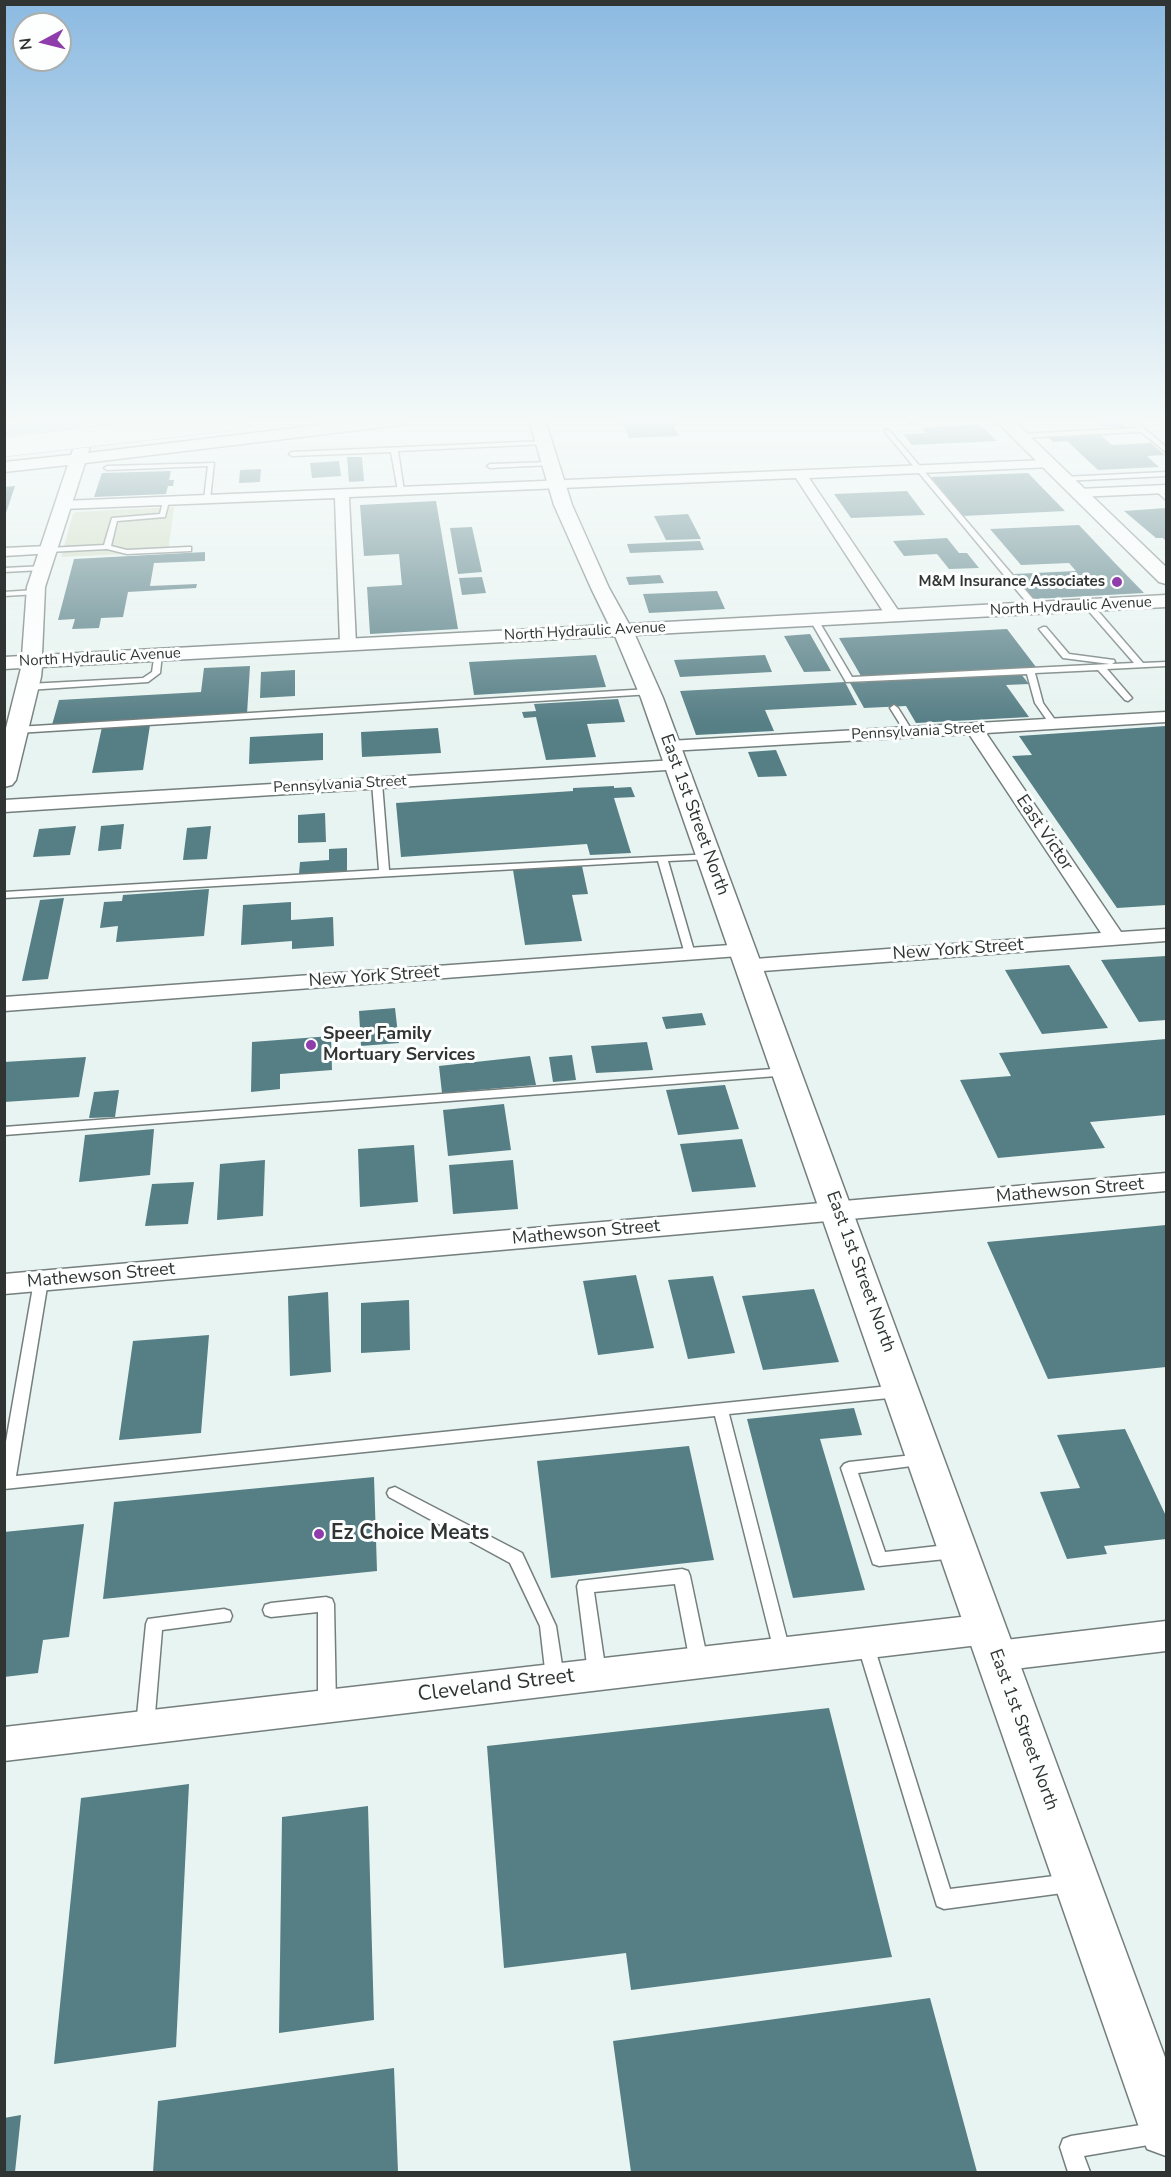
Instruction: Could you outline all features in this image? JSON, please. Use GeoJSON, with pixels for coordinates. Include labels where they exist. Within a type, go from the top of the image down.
{"type":"FeatureCollection","features":[{"type":"Feature","properties":{"kind":"main road"},"geometry":{"type":"LineString","coordinates":[[1108,522],[1166,577]]}},
{"type":"Feature","properties":{"kind":"street"},"geometry":{"type":"LineString","coordinates":[[4,780],[28,687],[35,592],[57,522]]}},
{"type":"Feature","properties":{"kind":"street"},"geometry":{"type":"LineString","coordinates":[[343,522],[348,644]]}},
{"type":"Feature","properties":{"kind":"street","name":"East 1st Street North"},"geometry":{"type":"LineString","coordinates":[[571,522],[622,630],[673,755],[1167,2131]]}},
{"type":"Feature","properties":{"kind":"street"},"geometry":{"type":"LineString","coordinates":[[831,522],[894,616]]}},
{"type":"Feature","properties":{"kind":"street"},"geometry":{"type":"LineString","coordinates":[[4,552],[45,559]]}},
{"type":"Feature","properties":{"kind":"street","name":"North Hydraulic Avenue"},"geometry":{"type":"LineString","coordinates":[[4,663],[1167,602]]}},
{"type":"Feature","properties":{"kind":"street","name":"Pennsylvania Street"},"geometry":{"type":"LineString","coordinates":[[4,806],[377,783],[909,732],[1167,717]]}},
{"type":"Feature","properties":{"kind":"street","name":"East Victor"},"geometry":{"type":"LineString","coordinates":[[974,728],[1115,939]]}},
{"type":"Feature","properties":{"kind":"street","name":"New York Street"},"geometry":{"type":"LineString","coordinates":[[4,1004],[690,954],[746,958],[1167,935]]}},
{"type":"Feature","properties":{"kind":"street","name":"Mathewson Street"},"geometry":{"type":"LineString","coordinates":[[4,1284],[1167,1182]]}},
{"type":"Feature","properties":{"kind":"street","name":"Cleveland Street"},"geometry":{"type":"LineString","coordinates":[[4,1744],[865,1643],[992,1643],[1167,1636]]}},
{"type":"Feature","properties":{"kind":"lane"},"geometry":{"type":"LineString","coordinates":[[107,548],[113,522]]}},
{"type":"Feature","properties":{"kind":"lane"},"geometry":{"type":"LineString","coordinates":[[963,522],[1036,609]]}},
{"type":"Feature","properties":{"kind":"lane"},"geometry":{"type":"LineString","coordinates":[[4,570],[45,559],[107,548],[127,552],[188,549]]}},
{"type":"Feature","properties":{"kind":"lane"},"geometry":{"type":"LineString","coordinates":[[4,594],[35,592]]}},
{"type":"Feature","properties":{"kind":"lane"},"geometry":{"type":"LineString","coordinates":[[1089,606],[1141,666]]}},
{"type":"Feature","properties":{"kind":"lane"},"geometry":{"type":"LineString","coordinates":[[814,620],[849,680],[1167,664]]}},
{"type":"Feature","properties":{"kind":"lane"},"geometry":{"type":"LineString","coordinates":[[1043,629],[1066,656],[1130,666]]}},
{"type":"Feature","properties":{"kind":"lane"},"geometry":{"type":"LineString","coordinates":[[28,687],[145,680],[156,673],[158,654]]}},
{"type":"Feature","properties":{"kind":"lane"},"geometry":{"type":"LineString","coordinates":[[1101,668],[1128,698]]}},
{"type":"Feature","properties":{"kind":"lane"},"geometry":{"type":"LineString","coordinates":[[1030,671],[1039,703],[1054,724]]}},
{"type":"Feature","properties":{"kind":"lane"},"geometry":{"type":"LineString","coordinates":[[17,730],[649,692]]}},
{"type":"Feature","properties":{"kind":"lane"},"geometry":{"type":"LineString","coordinates":[[894,708],[909,732]]}},
{"type":"Feature","properties":{"kind":"lane"},"geometry":{"type":"LineString","coordinates":[[377,783],[384,872]]}},
{"type":"Feature","properties":{"kind":"lane"},"geometry":{"type":"LineString","coordinates":[[4,895],[384,872],[709,856]]}},
{"type":"Feature","properties":{"kind":"lane"},"geometry":{"type":"LineString","coordinates":[[662,858],[690,954]]}},
{"type":"Feature","properties":{"kind":"lane"},"geometry":{"type":"LineString","coordinates":[[4,1131],[788,1072]]}},
{"type":"Feature","properties":{"kind":"lane"},"geometry":{"type":"LineString","coordinates":[[41,1281],[6,1483],[903,1391]]}},
{"type":"Feature","properties":{"kind":"lane"},"geometry":{"type":"LineString","coordinates":[[720,1410],[782,1653]]}},
{"type":"Feature","properties":{"kind":"lane"},"geometry":{"type":"LineString","coordinates":[[927,1459],[849,1468],[879,1559],[959,1551]]}},
{"type":"Feature","properties":{"kind":"lane"},"geometry":{"type":"LineString","coordinates":[[395,1493],[516,1558],[548,1626],[555,1679]]}},
{"type":"Feature","properties":{"kind":"lane"},"geometry":{"type":"LineString","coordinates":[[597,1674],[585,1586],[682,1576],[699,1663]]}},
{"type":"Feature","properties":{"kind":"lane"},"geometry":{"type":"LineString","coordinates":[[271,1610],[326,1604],[327,1706]]}},
{"type":"Feature","properties":{"kind":"lane"},"geometry":{"type":"LineString","coordinates":[[145,1727],[154,1624],[224,1616]]}},
{"type":"Feature","properties":{"kind":"lane"},"geometry":{"type":"LineString","coordinates":[[865,1643],[944,1899],[1078,1882]]}},
{"type":"Feature","properties":{"kind":"lane"},"geometry":{"type":"LineString","coordinates":[[1079,2172],[1071,2147],[1167,2131]]}},
{"type":"Feature","properties":{"kind":"green space"},"geometry":{"type":"Polygon","coordinates":[[[71,522],[172,522],[168,552],[61,557],[71,522]]]}},
{"type":"Feature","properties":{"kind":"building"},"geometry":{"type":"Polygon","coordinates":[[[361,522],[440,522],[458,629],[370,634],[367,587],[402,585],[399,554],[364,556],[361,522]]]}},
{"type":"Feature","properties":{"kind":"building"},"geometry":{"type":"Polygon","coordinates":[[[657,522],[692,522],[701,539],[666,540],[657,522]]]}},
{"type":"Feature","properties":{"kind":"building"},"geometry":{"type":"Polygon","coordinates":[[[1137,522],[1165,522],[1166,541],[1163,538],[1156,538],[1137,522]]]}},
{"type":"Feature","properties":{"kind":"building"},"geometry":{"type":"Polygon","coordinates":[[[1079,525],[1144,593],[1034,599],[1014,574],[1076,571],[1069,563],[1021,565],[990,529],[1079,525]]]}},
{"type":"Feature","properties":{"kind":"building"},"geometry":{"type":"Polygon","coordinates":[[[472,527],[482,572],[458,574],[450,528],[472,527]]]}},
{"type":"Feature","properties":{"kind":"building"},"geometry":{"type":"Polygon","coordinates":[[[947,538],[959,553],[967,553],[979,568],[949,569],[937,554],[904,556],[893,541],[947,538]]]}},
{"type":"Feature","properties":{"kind":"building"},"geometry":{"type":"Polygon","coordinates":[[[700,541],[704,550],[630,553],[627,544],[700,541]]]}},
{"type":"Feature","properties":{"kind":"building"},"geometry":{"type":"Polygon","coordinates":[[[205,552],[205,561],[154,563],[150,586],[197,584],[196,588],[128,592],[123,617],[101,618],[99,628],[72,629],[75,619],[58,620],[74,559],[205,552]]]}},
{"type":"Feature","properties":{"kind":"building"},"geometry":{"type":"Polygon","coordinates":[[[660,575],[664,583],[629,585],[626,577],[660,575]]]}},
{"type":"Feature","properties":{"kind":"building"},"geometry":{"type":"Polygon","coordinates":[[[482,577],[486,593],[462,595],[459,578],[482,577]]]}},
{"type":"Feature","properties":{"kind":"building"},"geometry":{"type":"Polygon","coordinates":[[[717,591],[725,609],[649,613],[643,594],[717,591]]]}},
{"type":"Feature","properties":{"kind":"building"},"geometry":{"type":"Polygon","coordinates":[[[1007,629],[1036,667],[861,676],[839,638],[1007,629]]]}},
{"type":"Feature","properties":{"kind":"building"},"geometry":{"type":"Polygon","coordinates":[[[810,634],[831,671],[804,672],[784,636],[810,634]]]}},
{"type":"Feature","properties":{"kind":"building"},"geometry":{"type":"Polygon","coordinates":[[[596,655],[606,687],[474,695],[469,662],[596,655]]]}},
{"type":"Feature","properties":{"kind":"building"},"geometry":{"type":"Polygon","coordinates":[[[765,655],[772,672],[680,677],[674,660],[765,655]]]}},
{"type":"Feature","properties":{"kind":"building"},"geometry":{"type":"Polygon","coordinates":[[[250,666],[247,714],[52,725],[59,700],[201,692],[204,668],[250,666]]]}},
{"type":"Feature","properties":{"kind":"building"},"geometry":{"type":"Polygon","coordinates":[[[295,670],[295,696],[260,698],[261,672],[295,670]]]}},
{"type":"Feature","properties":{"kind":"building"},"geometry":{"type":"Polygon","coordinates":[[[1021,674],[1029,684],[1006,685],[1029,717],[916,723],[906,706],[864,708],[850,683],[1021,674]]]}},
{"type":"Feature","properties":{"kind":"building"},"geometry":{"type":"Polygon","coordinates":[[[845,682],[857,705],[765,710],[774,731],[696,735],[680,691],[845,682]]]}},
{"type":"Feature","properties":{"kind":"building"},"geometry":{"type":"Polygon","coordinates":[[[618,699],[625,722],[587,724],[596,757],[546,760],[536,717],[524,718],[522,712],[536,711],[534,704],[618,699]]]}},
{"type":"Feature","properties":{"kind":"building"},"geometry":{"type":"Polygon","coordinates":[[[150,725],[143,770],[92,773],[102,727],[150,725]]]}},
{"type":"Feature","properties":{"kind":"building"},"geometry":{"type":"Polygon","coordinates":[[[1166,726],[1166,905],[1117,908],[1012,756],[1032,755],[1019,736],[1166,726]]]}},
{"type":"Feature","properties":{"kind":"building"},"geometry":{"type":"Polygon","coordinates":[[[438,728],[441,753],[362,757],[361,732],[438,728]]]}},
{"type":"Feature","properties":{"kind":"building"},"geometry":{"type":"Polygon","coordinates":[[[323,733],[323,760],[249,764],[250,737],[323,733]]]}},
{"type":"Feature","properties":{"kind":"building"},"geometry":{"type":"Polygon","coordinates":[[[776,750],[787,776],[758,777],[748,752],[776,750]]]}},
{"type":"Feature","properties":{"kind":"building"},"geometry":{"type":"Polygon","coordinates":[[[614,786],[614,788],[631,787],[635,797],[614,798],[631,853],[590,855],[587,844],[401,857],[396,803],[614,786]]]}},
{"type":"Feature","properties":{"kind":"building"},"geometry":{"type":"Polygon","coordinates":[[[325,813],[326,842],[298,843],[298,815],[325,813]]]}},
{"type":"Feature","properties":{"kind":"building"},"geometry":{"type":"Polygon","coordinates":[[[124,824],[121,849],[98,851],[101,826],[124,824]]]}},
{"type":"Feature","properties":{"kind":"building"},"geometry":{"type":"Polygon","coordinates":[[[76,826],[70,855],[33,857],[39,829],[76,826]]]}},
{"type":"Feature","properties":{"kind":"building"},"geometry":{"type":"Polygon","coordinates":[[[211,826],[207,859],[183,860],[187,828],[211,826]]]}},
{"type":"Feature","properties":{"kind":"building"},"geometry":{"type":"Polygon","coordinates":[[[347,848],[347,871],[299,874],[300,862],[329,860],[329,849],[347,848]]]}},
{"type":"Feature","properties":{"kind":"building"},"geometry":{"type":"Polygon","coordinates":[[[582,866],[588,894],[572,895],[582,941],[525,945],[513,870],[582,866]]]}},
{"type":"Feature","properties":{"kind":"building"},"geometry":{"type":"Polygon","coordinates":[[[209,889],[204,936],[116,942],[118,926],[100,928],[104,902],[122,901],[123,895],[209,889]]]}},
{"type":"Feature","properties":{"kind":"building"},"geometry":{"type":"Polygon","coordinates":[[[64,898],[48,979],[22,981],[40,900],[64,898]]]}},
{"type":"Feature","properties":{"kind":"building"},"geometry":{"type":"Polygon","coordinates":[[[291,902],[291,920],[333,917],[334,946],[292,949],[292,941],[241,945],[243,905],[291,902]]]}},
{"type":"Feature","properties":{"kind":"building"},"geometry":{"type":"Polygon","coordinates":[[[1166,956],[1166,1020],[1139,1022],[1101,960],[1166,956]]]}},
{"type":"Feature","properties":{"kind":"building"},"geometry":{"type":"Polygon","coordinates":[[[1069,965],[1108,1028],[1042,1034],[1005,970],[1069,965]]]}},
{"type":"Feature","properties":{"kind":"building"},"geometry":{"type":"Polygon","coordinates":[[[395,1008],[399,1043],[361,1046],[359,1011],[395,1008]]]}},
{"type":"Feature","properties":{"kind":"building"},"geometry":{"type":"Polygon","coordinates":[[[702,1013],[706,1025],[666,1029],[662,1017],[702,1013]]]}},
{"type":"Feature","properties":{"kind":"building"},"geometry":{"type":"Polygon","coordinates":[[[331,1036],[332,1070],[280,1074],[280,1089],[251,1092],[252,1042],[331,1036]]]}},
{"type":"Feature","properties":{"kind":"building"},"geometry":{"type":"Polygon","coordinates":[[[1166,1039],[1166,1115],[1090,1122],[1105,1148],[998,1158],[960,1080],[1011,1076],[999,1053],[1166,1039]]]}},
{"type":"Feature","properties":{"kind":"building"},"geometry":{"type":"Polygon","coordinates":[[[647,1042],[653,1070],[596,1073],[591,1046],[647,1042]]]}},
{"type":"Feature","properties":{"kind":"building"},"geometry":{"type":"Polygon","coordinates":[[[572,1055],[576,1080],[553,1082],[549,1057],[572,1055]]]}},
{"type":"Feature","properties":{"kind":"building"},"geometry":{"type":"Polygon","coordinates":[[[530,1056],[536,1085],[442,1093],[439,1066],[530,1056]]]}},
{"type":"Feature","properties":{"kind":"building"},"geometry":{"type":"Polygon","coordinates":[[[86,1057],[79,1097],[4,1102],[4,1062],[86,1057]]]}},
{"type":"Feature","properties":{"kind":"building"},"geometry":{"type":"Polygon","coordinates":[[[725,1085],[739,1129],[678,1135],[666,1090],[725,1085]]]}},
{"type":"Feature","properties":{"kind":"building"},"geometry":{"type":"Polygon","coordinates":[[[119,1090],[115,1117],[89,1118],[94,1092],[119,1090]]]}},
{"type":"Feature","properties":{"kind":"building"},"geometry":{"type":"Polygon","coordinates":[[[504,1104],[511,1150],[448,1156],[443,1110],[504,1104]]]}},
{"type":"Feature","properties":{"kind":"building"},"geometry":{"type":"Polygon","coordinates":[[[154,1129],[150,1175],[79,1182],[85,1135],[154,1129]]]}},
{"type":"Feature","properties":{"kind":"building"},"geometry":{"type":"Polygon","coordinates":[[[742,1139],[756,1187],[692,1192],[680,1144],[742,1139]]]}},
{"type":"Feature","properties":{"kind":"building"},"geometry":{"type":"Polygon","coordinates":[[[414,1145],[418,1202],[360,1207],[358,1149],[414,1145]]]}},
{"type":"Feature","properties":{"kind":"building"},"geometry":{"type":"Polygon","coordinates":[[[265,1160],[263,1216],[217,1220],[220,1164],[265,1160]]]}},
{"type":"Feature","properties":{"kind":"building"},"geometry":{"type":"Polygon","coordinates":[[[513,1160],[518,1209],[453,1214],[449,1165],[513,1160]]]}},
{"type":"Feature","properties":{"kind":"building"},"geometry":{"type":"Polygon","coordinates":[[[194,1182],[188,1224],[145,1226],[152,1184],[194,1182]]]}},
{"type":"Feature","properties":{"kind":"building"},"geometry":{"type":"Polygon","coordinates":[[[1166,1225],[1166,1367],[1048,1379],[987,1242],[1166,1225]]]}},
{"type":"Feature","properties":{"kind":"building"},"geometry":{"type":"Polygon","coordinates":[[[636,1275],[654,1348],[598,1355],[583,1281],[636,1275]]]}},
{"type":"Feature","properties":{"kind":"building"},"geometry":{"type":"Polygon","coordinates":[[[713,1276],[735,1353],[688,1359],[668,1280],[713,1276]]]}},
{"type":"Feature","properties":{"kind":"building"},"geometry":{"type":"Polygon","coordinates":[[[814,1289],[839,1362],[763,1370],[742,1296],[814,1289]]]}},
{"type":"Feature","properties":{"kind":"building"},"geometry":{"type":"Polygon","coordinates":[[[328,1292],[331,1372],[290,1376],[288,1296],[328,1292]]]}},
{"type":"Feature","properties":{"kind":"building"},"geometry":{"type":"Polygon","coordinates":[[[409,1300],[410,1350],[361,1353],[361,1303],[409,1300]]]}},
{"type":"Feature","properties":{"kind":"building"},"geometry":{"type":"Polygon","coordinates":[[[209,1335],[201,1433],[119,1440],[133,1341],[209,1335]]]}},
{"type":"Feature","properties":{"kind":"building"},"geometry":{"type":"Polygon","coordinates":[[[854,1408],[862,1435],[820,1439],[865,1590],[793,1598],[747,1419],[854,1408]]]}},
{"type":"Feature","properties":{"kind":"building"},"geometry":{"type":"Polygon","coordinates":[[[1125,1429],[1166,1516],[1166,1539],[1104,1546],[1107,1554],[1067,1559],[1040,1492],[1080,1488],[1057,1435],[1125,1429]]]}},
{"type":"Feature","properties":{"kind":"building"},"geometry":{"type":"Polygon","coordinates":[[[689,1446],[714,1560],[551,1578],[537,1461],[689,1446]]]}},
{"type":"Feature","properties":{"kind":"building"},"geometry":{"type":"Polygon","coordinates":[[[374,1477],[377,1571],[103,1599],[114,1502],[374,1477]]]}},
{"type":"Feature","properties":{"kind":"building"},"geometry":{"type":"Polygon","coordinates":[[[84,1524],[69,1637],[43,1640],[38,1673],[4,1677],[4,1532],[84,1524]]]}},
{"type":"Feature","properties":{"kind":"building"},"geometry":{"type":"Polygon","coordinates":[[[829,1708],[892,1957],[631,1990],[626,1953],[504,1968],[487,1746],[829,1708]]]}},
{"type":"Feature","properties":{"kind":"building"},"geometry":{"type":"Polygon","coordinates":[[[189,1784],[176,2047],[54,2064],[81,1798],[189,1784]]]}},
{"type":"Feature","properties":{"kind":"building"},"geometry":{"type":"Polygon","coordinates":[[[368,1806],[374,2020],[279,2033],[282,1817],[368,1806]]]}},
{"type":"Feature","properties":{"kind":"building"},"geometry":{"type":"Polygon","coordinates":[[[930,1998],[977,2172],[631,2172],[613,2041],[930,1998]]]}},
{"type":"Feature","properties":{"kind":"building"},"geometry":{"type":"Polygon","coordinates":[[[394,2068],[398,2172],[153,2172],[158,2101],[394,2068]]]}},
{"type":"Feature","properties":{"kind":"building"},"geometry":{"type":"Polygon","coordinates":[[[21,2115],[15,2172],[4,2172],[4,2118],[21,2115]]]}},
{"type":"Feature","properties":{"kind":"place","name":"M&M Insurance Associates"},"geometry":{"type":"Point","coordinates":[1117,582]}},
{"type":"Feature","properties":{"kind":"place","name":"Speer Family Mortuary Services"},"geometry":{"type":"Point","coordinates":[311,1045]}},
{"type":"Feature","properties":{"kind":"place","name":"Ez Choice Meats"},"geometry":{"type":"Point","coordinates":[319,1534]}}]}
